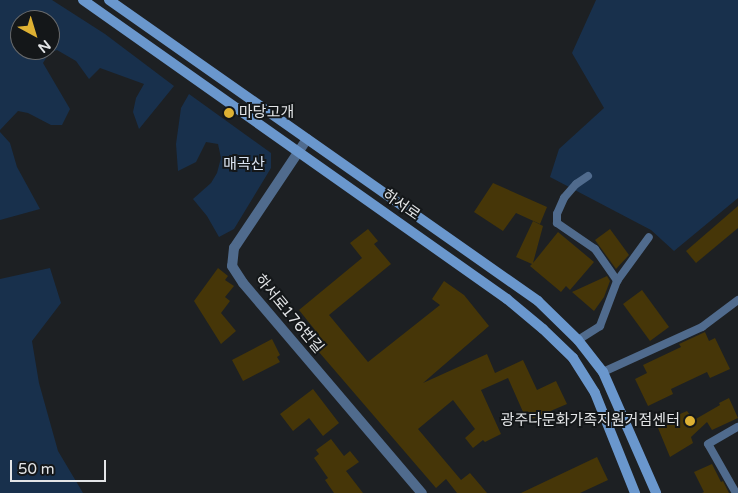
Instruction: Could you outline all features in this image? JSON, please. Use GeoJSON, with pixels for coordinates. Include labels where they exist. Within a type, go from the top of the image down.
{"type":"FeatureCollection","features":[{"type":"Feature","properties":{"kind":"main road","name":"하서로"},"geometry":{"type":"LineString","coordinates":[[83,0],[507,299],[543,329],[567,352],[595,393],[635,493]]}},
{"type":"Feature","properties":{"kind":"main road","name":"하서로"},"geometry":{"type":"LineString","coordinates":[[109,0],[538,301],[578,340],[603,372],[656,493]]}},
{"type":"Feature","properties":{"kind":"street","name":"하서로176번길"},"geometry":{"type":"LineString","coordinates":[[307,139],[234,248],[232,266],[243,283],[422,493]]}},
{"type":"Feature","properties":{"kind":"lane"},"geometry":{"type":"LineString","coordinates":[[588,176],[576,184],[564,198],[557,214],[558,223],[595,249],[617,281]]}},
{"type":"Feature","properties":{"kind":"lane"},"geometry":{"type":"LineString","coordinates":[[578,340],[600,326],[617,281],[649,237]]}},
{"type":"Feature","properties":{"kind":"lane"},"geometry":{"type":"LineString","coordinates":[[603,372],[702,327],[738,300]]}},
{"type":"Feature","properties":{"kind":"lane"},"geometry":{"type":"LineString","coordinates":[[736,493],[708,444],[738,428]]}},
{"type":"Feature","properties":{"kind":"green space"},"geometry":{"type":"Polygon","coordinates":[[[0,0],[52,0],[105,34],[174,86],[139,129],[133,112],[136,98],[144,84],[100,68],[89,79],[76,61],[60,52],[60,10],[10,10],[10,60],[45,60],[43,63],[70,109],[62,125],[51,125],[28,113],[18,111],[0,130],[0,0]]]}},
{"type":"Feature","properties":{"kind":"green space"},"geometry":{"type":"Polygon","coordinates":[[[596,0],[738,0],[738,198],[674,251],[651,230],[550,177],[559,149],[604,108],[572,53],[596,0]]]}},
{"type":"Feature","properties":{"kind":"green space","name":"매곡산"},"geometry":{"type":"Polygon","coordinates":[[[189,94],[271,153],[271,168],[234,229],[219,237],[207,216],[193,199],[211,183],[217,173],[221,158],[218,144],[206,142],[196,162],[178,171],[176,144],[181,108],[189,94]]]}},
{"type":"Feature","properties":{"kind":"green space"},"geometry":{"type":"Polygon","coordinates":[[[0,132],[10,143],[17,167],[40,209],[0,220],[0,132]]]}},
{"type":"Feature","properties":{"kind":"green space"},"geometry":{"type":"Polygon","coordinates":[[[50,268],[61,303],[32,341],[39,383],[58,451],[83,493],[0,493],[0,279],[50,268]]]}},
{"type":"Feature","properties":{"kind":"building"},"geometry":{"type":"Polygon","coordinates":[[[493,183],[547,207],[540,224],[516,213],[503,231],[474,212],[493,183]]]}},
{"type":"Feature","properties":{"kind":"building"},"geometry":{"type":"Polygon","coordinates":[[[738,206],[738,228],[696,263],[686,251],[738,206]]]}},
{"type":"Feature","properties":{"kind":"building"},"geometry":{"type":"Polygon","coordinates":[[[533,221],[543,226],[533,263],[558,232],[594,262],[570,290],[566,286],[561,292],[530,266],[532,264],[516,257],[533,221]]]}},
{"type":"Feature","properties":{"kind":"building"},"geometry":{"type":"Polygon","coordinates":[[[368,229],[378,241],[374,244],[391,264],[329,315],[368,362],[440,305],[432,299],[444,281],[464,295],[489,326],[423,383],[487,354],[495,373],[523,360],[537,390],[556,381],[567,404],[527,421],[508,378],[481,390],[501,434],[485,442],[483,440],[473,448],[465,438],[475,429],[453,400],[418,429],[461,480],[470,473],[487,493],[457,493],[446,479],[436,488],[306,337],[315,330],[299,310],[362,258],[350,243],[368,229]]]}},
{"type":"Feature","properties":{"kind":"building"},"geometry":{"type":"Polygon","coordinates":[[[610,229],[629,255],[616,269],[595,240],[610,229]]]}},
{"type":"Feature","properties":{"kind":"building"},"geometry":{"type":"Polygon","coordinates":[[[218,268],[228,276],[225,280],[234,286],[225,297],[230,301],[221,313],[236,331],[221,344],[194,301],[218,268]]]}},
{"type":"Feature","properties":{"kind":"building"},"geometry":{"type":"Polygon","coordinates":[[[607,276],[610,281],[604,297],[594,311],[572,292],[607,276]]]}},
{"type":"Feature","properties":{"kind":"building"},"geometry":{"type":"Polygon","coordinates":[[[642,290],[669,327],[650,341],[623,304],[642,290]]]}},
{"type":"Feature","properties":{"kind":"building"},"geometry":{"type":"Polygon","coordinates":[[[705,332],[709,341],[715,338],[730,369],[710,378],[707,372],[671,389],[673,394],[648,406],[635,379],[647,373],[643,365],[681,347],[679,344],[705,332]]]}},
{"type":"Feature","properties":{"kind":"building"},"geometry":{"type":"Polygon","coordinates":[[[272,339],[280,355],[277,357],[280,362],[243,381],[232,360],[272,339]]]}},
{"type":"Feature","properties":{"kind":"building"},"geometry":{"type":"Polygon","coordinates":[[[313,389],[339,423],[323,436],[309,418],[293,431],[280,414],[313,389]]]}},
{"type":"Feature","properties":{"kind":"building"},"geometry":{"type":"Polygon","coordinates":[[[729,398],[738,418],[712,430],[707,422],[691,437],[693,443],[670,457],[658,428],[659,423],[687,411],[694,420],[729,398]]]}},
{"type":"Feature","properties":{"kind":"building"},"geometry":{"type":"Polygon","coordinates":[[[331,439],[344,456],[350,451],[359,462],[346,471],[363,493],[334,493],[325,480],[328,478],[314,458],[319,454],[316,450],[331,439]]]}},
{"type":"Feature","properties":{"kind":"building"},"geometry":{"type":"Polygon","coordinates":[[[597,457],[608,480],[580,493],[521,493],[597,457]]]}},
{"type":"Feature","properties":{"kind":"building"},"geometry":{"type":"Polygon","coordinates":[[[712,464],[729,493],[702,493],[704,492],[694,472],[712,464]]]}},
{"type":"Feature","properties":{"kind":"place","name":"마당고개"},"geometry":{"type":"Point","coordinates":[229,113]}},
{"type":"Feature","properties":{"kind":"place","name":"광주다문화가족지원거점센터"},"geometry":{"type":"Point","coordinates":[690,421]}}]}
